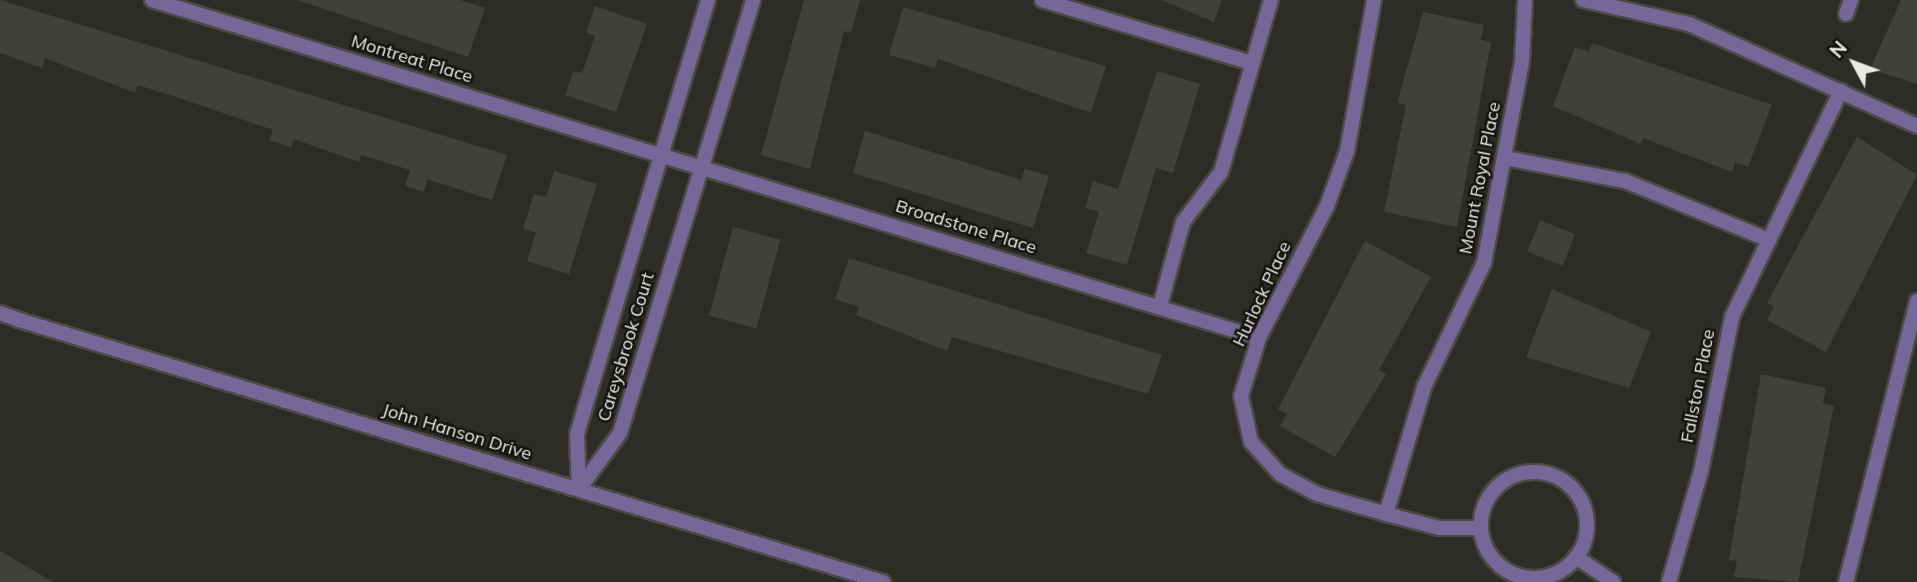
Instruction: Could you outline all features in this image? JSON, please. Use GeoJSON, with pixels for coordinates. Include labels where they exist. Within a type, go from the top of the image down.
{"type":"FeatureCollection","features":[{"type":"Feature","properties":{"kind":"street","name":"Montreat Place"},"geometry":{"type":"LineString","coordinates":[[152,0],[662,154]]}},
{"type":"Feature","properties":{"kind":"street","name":"Careysbrook Court"},"geometry":{"type":"LineString","coordinates":[[579,489],[577,435],[708,0]]}},
{"type":"Feature","properties":{"kind":"street","name":"Careysbrook Court"},"geometry":{"type":"LineString","coordinates":[[579,489],[620,433],[752,0]]}},
{"type":"Feature","properties":{"kind":"street"},"geometry":{"type":"LineString","coordinates":[[1042,0],[1252,64]]}},
{"type":"Feature","properties":{"kind":"street"},"geometry":{"type":"LineString","coordinates":[[1160,306],[1183,222],[1221,172],[1271,0]]}},
{"type":"Feature","properties":{"kind":"street","name":"Hurlock Place"},"geometry":{"type":"LineString","coordinates":[[1374,0],[1347,151],[1327,206],[1259,338],[1241,396],[1251,442],[1280,474],[1317,494],[1386,514],[1439,528],[1481,528]]}},
{"type":"Feature","properties":{"kind":"street","name":"Mount Royal Place"},"geometry":{"type":"LineString","coordinates":[[1386,514],[1424,387],[1484,263],[1522,62],[1525,0]]}},
{"type":"Feature","properties":{"kind":"street"},"geometry":{"type":"LineString","coordinates":[[1583,0],[1689,24],[1917,125]]}},
{"type":"Feature","properties":{"kind":"street","name":"Fallston Place"},"geometry":{"type":"LineString","coordinates":[[1669,582],[1702,471],[1732,317],[1841,91]]}},
{"type":"Feature","properties":{"kind":"street","name":"Broadstone Place"},"geometry":{"type":"LineString","coordinates":[[662,154],[1259,338]]}},
{"type":"Feature","properties":{"kind":"street"},"geometry":{"type":"LineString","coordinates":[[1505,158],[1625,181],[1769,240]]}},
{"type":"Feature","properties":{"kind":"street"},"geometry":{"type":"LineString","coordinates":[[1846,582],[1917,302]]}},
{"type":"Feature","properties":{"kind":"street","name":"John Hanson Drive"},"geometry":{"type":"LineString","coordinates":[[0,313],[883,582]]}},
{"type":"Feature","properties":{"kind":"street"},"geometry":{"type":"LineString","coordinates":[[1549,474],[1576,491],[1584,506],[1587,533],[1576,557],[1552,575],[1522,579],[1493,559],[1481,528],[1486,503],[1501,483],[1516,475],[1549,474]]}},
{"type":"Feature","properties":{"kind":"street"},"geometry":{"type":"LineString","coordinates":[[1576,557],[1613,582]]}},
{"type":"Feature","properties":{"kind":"building"},"geometry":{"type":"Polygon","coordinates":[[[0,0],[507,155],[492,200],[427,179],[424,192],[405,186],[410,170],[361,155],[359,162],[294,139],[291,148],[269,140],[273,130],[182,99],[138,85],[135,93],[45,58],[42,68],[0,53],[0,0]]]}},
{"type":"Feature","properties":{"kind":"building"},"geometry":{"type":"Polygon","coordinates":[[[297,0],[460,0],[485,8],[468,57],[297,0]]]}},
{"type":"Feature","properties":{"kind":"building"},"geometry":{"type":"Polygon","coordinates":[[[804,0],[860,0],[851,33],[844,31],[810,169],[761,155],[804,0]]]}},
{"type":"Feature","properties":{"kind":"building"},"geometry":{"type":"Polygon","coordinates":[[[1161,0],[1222,0],[1214,22],[1161,0]]]}},
{"type":"Feature","properties":{"kind":"building"},"geometry":{"type":"Polygon","coordinates":[[[1901,0],[1917,0],[1917,84],[1870,69],[1901,0]]]}},
{"type":"Feature","properties":{"kind":"building"},"geometry":{"type":"Polygon","coordinates":[[[595,6],[647,24],[616,112],[565,95],[573,71],[582,73],[595,36],[586,33],[595,6]]]}},
{"type":"Feature","properties":{"kind":"building"},"geometry":{"type":"Polygon","coordinates":[[[903,7],[1106,66],[1091,113],[938,59],[935,68],[889,55],[903,7]]]}},
{"type":"Feature","properties":{"kind":"building"},"geometry":{"type":"Polygon","coordinates":[[[1423,12],[1484,25],[1481,40],[1491,42],[1457,227],[1384,212],[1406,105],[1397,103],[1423,12]]]}},
{"type":"Feature","properties":{"kind":"building"},"geometry":{"type":"Polygon","coordinates":[[[1592,43],[1772,105],[1748,167],[1735,162],[1732,172],[1643,138],[1641,144],[1553,106],[1575,47],[1589,52],[1592,43]]]}},
{"type":"Feature","properties":{"kind":"building"},"geometry":{"type":"Polygon","coordinates":[[[1157,71],[1200,84],[1173,173],[1156,168],[1127,265],[1086,253],[1099,212],[1085,208],[1093,181],[1118,189],[1157,71]]]}},
{"type":"Feature","properties":{"kind":"building"},"geometry":{"type":"Polygon","coordinates":[[[865,131],[1021,180],[1025,169],[1049,176],[1033,228],[853,173],[865,131]]]}},
{"type":"Feature","properties":{"kind":"building"},"geometry":{"type":"Polygon","coordinates":[[[1857,137],[1917,175],[1826,352],[1767,320],[1774,307],[1767,303],[1857,137]]]}},
{"type":"Feature","properties":{"kind":"building"},"geometry":{"type":"Polygon","coordinates":[[[554,171],[597,184],[569,274],[527,261],[536,233],[523,229],[534,194],[546,197],[554,171]]]}},
{"type":"Feature","properties":{"kind":"building"},"geometry":{"type":"Polygon","coordinates":[[[1540,220],[1575,234],[1562,266],[1527,252],[1540,220]]]}},
{"type":"Feature","properties":{"kind":"building"},"geometry":{"type":"Polygon","coordinates":[[[733,227],[780,240],[757,329],[709,316],[733,227]]]}},
{"type":"Feature","properties":{"kind":"building"},"geometry":{"type":"Polygon","coordinates":[[[1365,241],[1431,277],[1379,370],[1386,374],[1335,457],[1280,426],[1287,414],[1278,409],[1365,241]]]}},
{"type":"Feature","properties":{"kind":"building"},"geometry":{"type":"Polygon","coordinates":[[[849,258],[1162,355],[1148,394],[952,337],[947,351],[856,315],[859,307],[835,299],[849,258]]]}},
{"type":"Feature","properties":{"kind":"building"},"geometry":{"type":"Polygon","coordinates":[[[1552,289],[1651,332],[1629,388],[1526,357],[1552,289]]]}},
{"type":"Feature","properties":{"kind":"building"},"geometry":{"type":"Polygon","coordinates":[[[1761,374],[1826,388],[1823,403],[1834,406],[1798,582],[1734,577],[1737,561],[1729,560],[1761,374]]]}},
{"type":"Feature","properties":{"kind":"building"},"geometry":{"type":"Polygon","coordinates":[[[0,551],[53,582],[0,582],[0,551]]]}}]}
